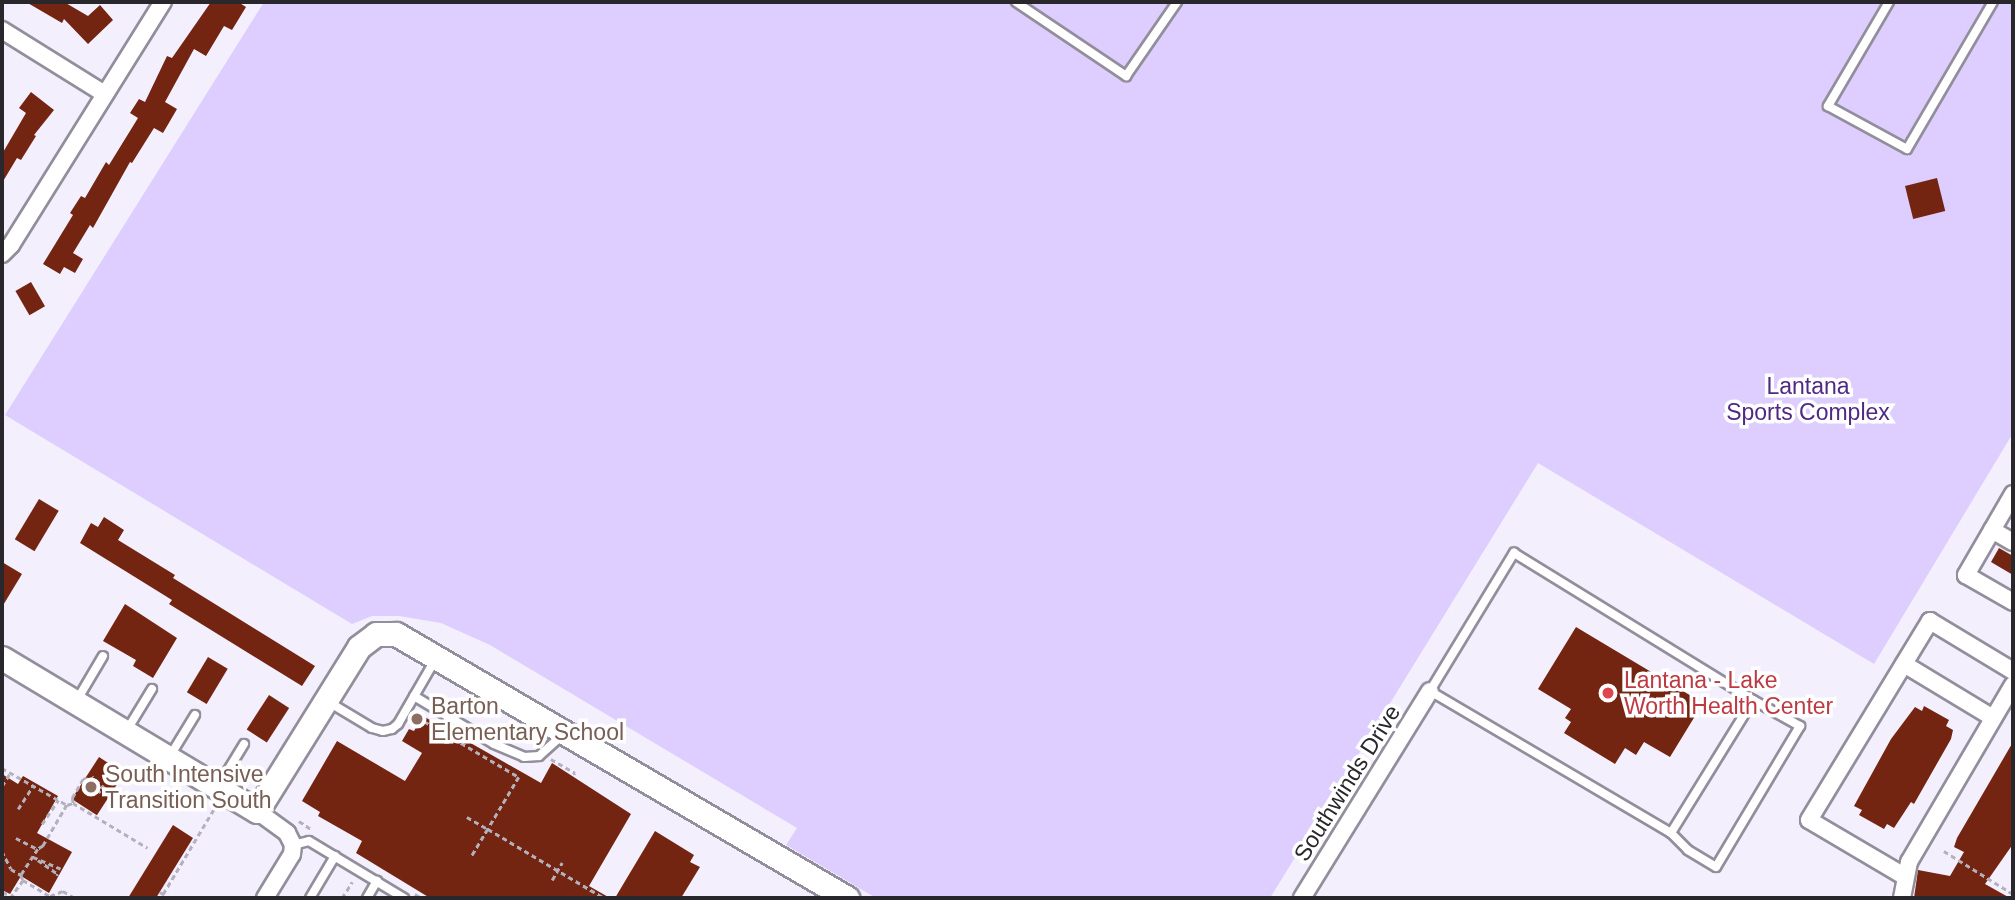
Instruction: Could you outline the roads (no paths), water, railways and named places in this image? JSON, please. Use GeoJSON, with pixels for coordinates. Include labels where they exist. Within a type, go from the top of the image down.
{"type":"FeatureCollection","features":[{"type":"Feature","properties":{"kind":"street"},"geometry":{"type":"LineString","coordinates":[[2,254],[163,2]]}},
{"type":"Feature","properties":{"kind":"street"},"geometry":{"type":"LineString","coordinates":[[2,30],[106,94]]}},
{"type":"Feature","properties":{"kind":"street"},"geometry":{"type":"LineString","coordinates":[[2013,494],[1966,575],[2013,602]]}},
{"type":"Feature","properties":{"kind":"street"},"geometry":{"type":"LineString","coordinates":[[1992,530],[2013,542]]}},
{"type":"Feature","properties":{"kind":"street"},"geometry":{"type":"LineString","coordinates":[[1904,876],[1809,820],[1930,621],[2013,671]]}},
{"type":"Feature","properties":{"kind":"street"},"geometry":{"type":"LineString","coordinates":[[257,811],[359,647],[376,634],[396,634],[847,898]]}},
{"type":"Feature","properties":{"kind":"street"},"geometry":{"type":"LineString","coordinates":[[2,658],[169,758],[217,797],[257,811],[287,833],[293,845],[292,854],[265,898]]}},
{"type":"Feature","properties":{"kind":"street"},"geometry":{"type":"LineString","coordinates":[[1904,664],[1993,718]]}},
{"type":"Feature","properties":{"kind":"street"},"geometry":{"type":"LineString","coordinates":[[1902,898],[1904,876],[1909,862],[2013,685]]}},
{"type":"Feature","properties":{"kind":"street","name":"Southwinds Drive"},"geometry":{"type":"LineString","coordinates":[[1302,898],[1430,691]]}},
{"type":"Feature","properties":{"kind":"lane"},"geometry":{"type":"LineString","coordinates":[[1016,2],[1126,76],[1177,2]]}},
{"type":"Feature","properties":{"kind":"lane"},"geometry":{"type":"LineString","coordinates":[[1889,2],[1828,106],[1907,149],[1993,2]]}},
{"type":"Feature","properties":{"kind":"lane"},"geometry":{"type":"LineString","coordinates":[[1514,553],[1753,700],[1801,726],[1716,867],[1688,850],[1671,832],[1430,691],[1514,553]]}},
{"type":"Feature","properties":{"kind":"lane"},"geometry":{"type":"LineString","coordinates":[[76,702],[103,656]]}},
{"type":"Feature","properties":{"kind":"lane"},"geometry":{"type":"LineString","coordinates":[[326,701],[383,731],[398,724],[436,657]]}},
{"type":"Feature","properties":{"kind":"lane"},"geometry":{"type":"LineString","coordinates":[[125,732],[152,689]]}},
{"type":"Feature","properties":{"kind":"lane"},"geometry":{"type":"LineString","coordinates":[[414,696],[509,752],[524,757],[542,754],[564,733]]}},
{"type":"Feature","properties":{"kind":"lane"},"geometry":{"type":"LineString","coordinates":[[1671,832],[1753,700]]}},
{"type":"Feature","properties":{"kind":"lane"},"geometry":{"type":"LineString","coordinates":[[169,758],[195,715]]}},
{"type":"Feature","properties":{"kind":"lane"},"geometry":{"type":"LineString","coordinates":[[217,797],[244,744]]}},
{"type":"Feature","properties":{"kind":"lane"},"geometry":{"type":"LineString","coordinates":[[293,845],[309,841],[404,898]]}},
{"type":"Feature","properties":{"kind":"lane"},"geometry":{"type":"LineString","coordinates":[[310,898],[335,856]]}},
{"type":"Feature","properties":{"kind":"lane"},"geometry":{"type":"LineString","coordinates":[[367,898],[377,881]]}},
{"type":"Feature","properties":{"kind":"place","name":"Lantana - Lake Worth Health Center"},"geometry":{"type":"Point","coordinates":[1608,693]}},
{"type":"Feature","properties":{"kind":"place","name":"Barton Elementary School"},"geometry":{"type":"Point","coordinates":[417,719]}},
{"type":"Feature","properties":{"kind":"place","name":"South Intensive Transition South"},"geometry":{"type":"Point","coordinates":[91,787]}},
{"type":"Feature","properties":{"kind":"park label","name":"Lantana Sports Complex"},"geometry":{"type":"Point","coordinates":[1808,399]}}]}
